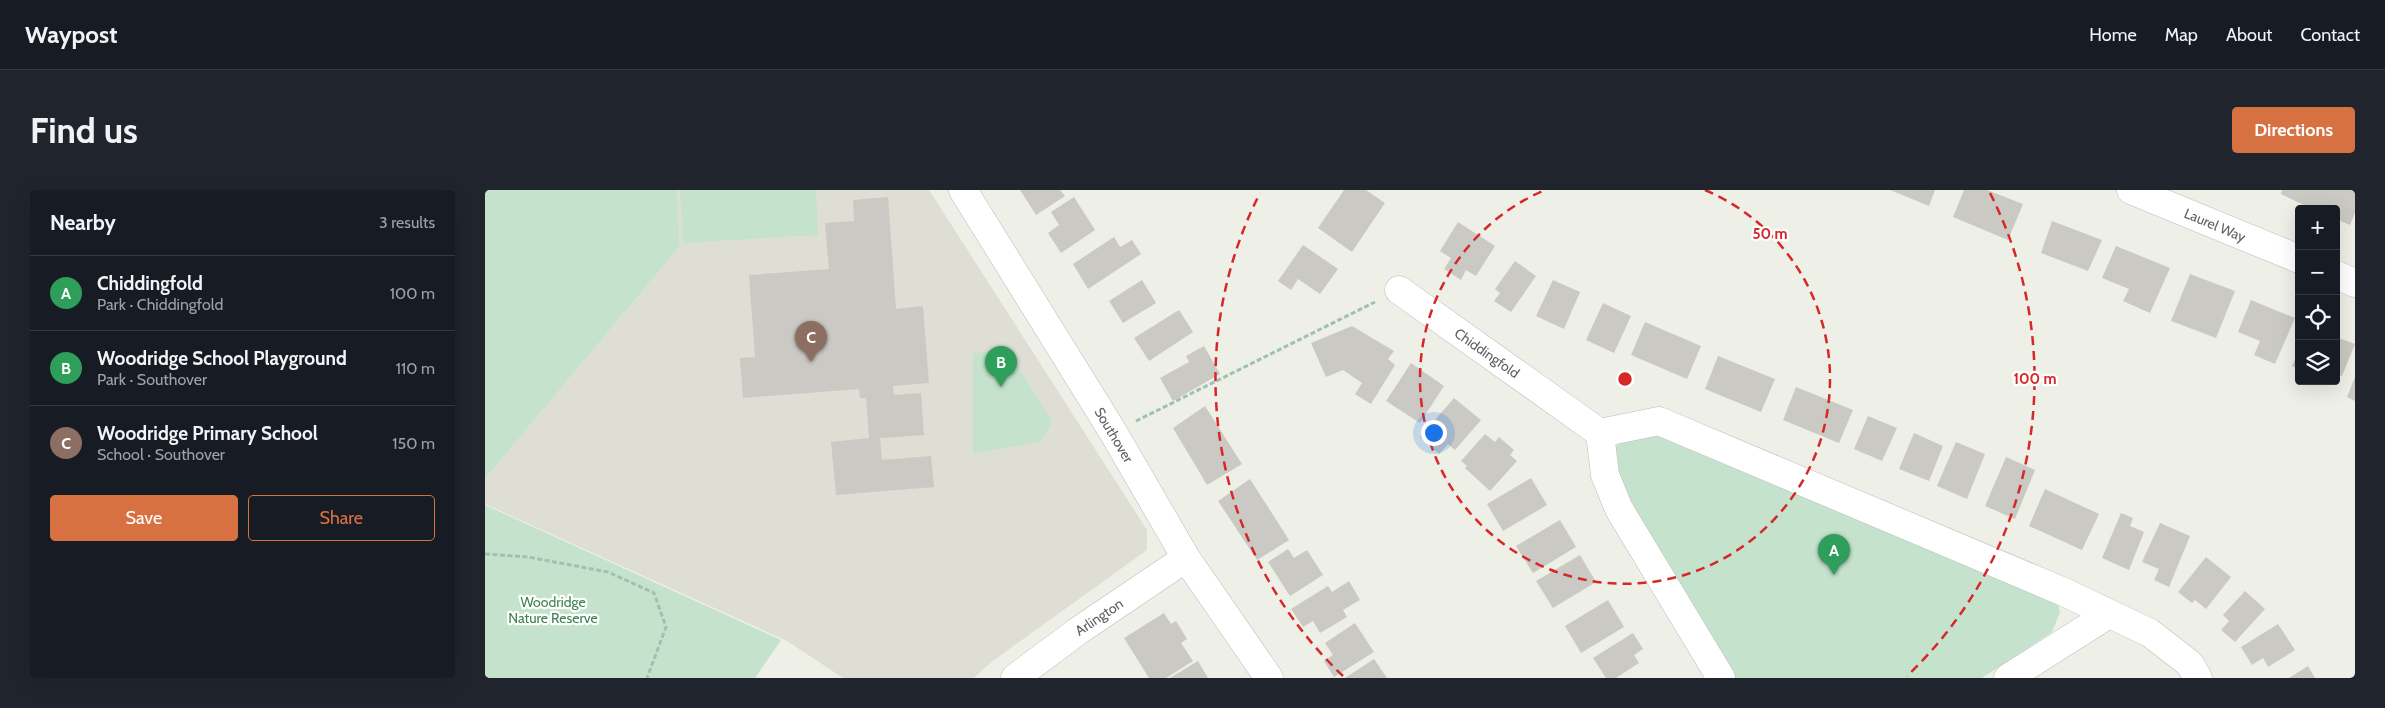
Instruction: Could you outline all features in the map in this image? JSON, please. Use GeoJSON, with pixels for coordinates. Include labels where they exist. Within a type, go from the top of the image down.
{"type":"FeatureCollection","features":[{"type":"Feature","properties":{"kind":"street","name":"Southover"},"geometry":{"type":"LineString","coordinates":[[963,190],[1113,432],[1186,558],[1269,678]]}},
{"type":"Feature","properties":{"kind":"street","name":"Laurel Way"},"geometry":{"type":"LineString","coordinates":[[2131,190],[2295,257]]}},
{"type":"Feature","properties":{"kind":"street"},"geometry":{"type":"LineString","coordinates":[[2340,277],[2355,283]]}},
{"type":"Feature","properties":{"kind":"street","name":"Chiddingfold"},"geometry":{"type":"LineString","coordinates":[[1399,290],[1600,433]]}},
{"type":"Feature","properties":{"kind":"street"},"geometry":{"type":"LineString","coordinates":[[1721,678],[1619,509],[1605,475],[1600,433],[1659,422],[2064,592],[2150,633],[2190,664],[2198,678]]}},
{"type":"Feature","properties":{"kind":"street","name":"Arlington"},"geometry":{"type":"LineString","coordinates":[[1015,678],[1078,631],[1186,558]]}},
{"type":"Feature","properties":{"kind":"street"},"geometry":{"type":"LineString","coordinates":[[2008,678],[2109,614]]}},
{"type":"Feature","properties":{"kind":"path"},"geometry":{"type":"LineString","coordinates":[[1113,432],[1399,290]]}},
{"type":"Feature","properties":{"kind":"path"},"geometry":{"type":"LineString","coordinates":[[485,554],[528,557],[609,572],[654,594],[666,627],[647,678]]}},
{"type":"Feature","properties":{"kind":"shaded area"},"geometry":{"type":"Polygon","coordinates":[[[677,190],[929,190],[1147,530],[1147,550],[990,663],[974,678],[843,678],[787,641],[485,504],[485,479],[680,246],[677,190]]]}},
{"type":"Feature","properties":{"kind":"green space"},"geometry":{"type":"Polygon","coordinates":[[[485,190],[677,190],[680,246],[485,479],[485,190]]]}},
{"type":"Feature","properties":{"kind":"green space"},"geometry":{"type":"Polygon","coordinates":[[[680,190],[816,190],[818,235],[683,243],[680,190]]]}},
{"type":"Feature","properties":{"kind":"green space"},"geometry":{"type":"Polygon","coordinates":[[[1007,350],[1052,421],[1042,441],[973,454],[973,353],[1007,350]]]}},
{"type":"Feature","properties":{"kind":"green space"},"geometry":{"type":"Polygon","coordinates":[[[1638,433],[1666,433],[2057,600],[2060,612],[2052,632],[1982,678],[1734,678],[1617,486],[1613,448],[1638,433]]]}},
{"type":"Feature","properties":{"kind":"green space","name":"Woodridge Nature Reserve"},"geometry":{"type":"Polygon","coordinates":[[[485,505],[781,640],[755,678],[485,678],[485,505]]]}},
{"type":"Feature","properties":{"kind":"building"},"geometry":{"type":"Polygon","coordinates":[[[1020,190],[1060,190],[1065,196],[1036,215],[1020,190]]]}},
{"type":"Feature","properties":{"kind":"building"},"geometry":{"type":"Polygon","coordinates":[[[1344,190],[1366,190],[1385,203],[1352,252],[1318,228],[1344,190]]]}},
{"type":"Feature","properties":{"kind":"building"},"geometry":{"type":"Polygon","coordinates":[[[1890,190],[1935,190],[1929,206],[1890,190]]]}},
{"type":"Feature","properties":{"kind":"building"},"geometry":{"type":"Polygon","coordinates":[[[1964,190],[1987,190],[2023,204],[2008,240],[1953,217],[1964,190]]]}},
{"type":"Feature","properties":{"kind":"building"},"geometry":{"type":"Polygon","coordinates":[[[2282,190],[2355,190],[2355,213],[2350,225],[2340,221],[2340,205],[2304,205],[2281,194],[2282,190]]]}},
{"type":"Feature","properties":{"kind":"building"},"geometry":{"type":"Polygon","coordinates":[[[888,197],[896,309],[923,306],[929,383],[893,386],[894,395],[921,393],[924,435],[880,438],[882,460],[931,456],[934,487],[836,495],[831,442],[869,438],[866,398],[860,398],[859,389],[743,398],[740,358],[755,357],[749,275],[829,269],[825,223],[854,221],[853,200],[888,197]]]}},
{"type":"Feature","properties":{"kind":"building"},"geometry":{"type":"Polygon","coordinates":[[[1074,197],[1095,230],[1061,253],[1048,233],[1059,225],[1051,212],[1074,197]]]}},
{"type":"Feature","properties":{"kind":"building"},"geometry":{"type":"Polygon","coordinates":[[[2052,221],[2102,240],[2088,271],[2041,253],[2052,221]]]}},
{"type":"Feature","properties":{"kind":"building"},"geometry":{"type":"Polygon","coordinates":[[[1458,222],[1495,246],[1476,276],[1466,270],[1461,280],[1444,269],[1451,258],[1440,251],[1458,222]]]}},
{"type":"Feature","properties":{"kind":"building"},"geometry":{"type":"Polygon","coordinates":[[[1114,237],[1120,247],[1132,240],[1141,254],[1088,289],[1073,264],[1114,237]]]}},
{"type":"Feature","properties":{"kind":"building"},"geometry":{"type":"Polygon","coordinates":[[[1303,245],[1338,269],[1320,294],[1298,279],[1291,290],[1278,281],[1303,245]]]}},
{"type":"Feature","properties":{"kind":"building"},"geometry":{"type":"Polygon","coordinates":[[[2116,246],[2170,268],[2150,313],[2123,301],[2129,289],[2102,278],[2116,246]]]}},
{"type":"Feature","properties":{"kind":"building"},"geometry":{"type":"Polygon","coordinates":[[[1515,261],[1536,276],[1511,312],[1494,301],[1500,293],[1495,289],[1515,261]]]}},
{"type":"Feature","properties":{"kind":"building"},"geometry":{"type":"Polygon","coordinates":[[[2190,274],[2235,291],[2216,338],[2171,321],[2190,274]]]}},
{"type":"Feature","properties":{"kind":"building"},"geometry":{"type":"Polygon","coordinates":[[[1142,280],[1156,303],[1123,323],[1109,301],[1142,280]]]}},
{"type":"Feature","properties":{"kind":"building"},"geometry":{"type":"Polygon","coordinates":[[[1553,280],[1580,292],[1564,329],[1536,316],[1553,280]]]}},
{"type":"Feature","properties":{"kind":"building"},"geometry":{"type":"Polygon","coordinates":[[[2251,300],[2295,318],[2275,364],[2254,355],[2260,341],[2238,332],[2251,300]]]}},
{"type":"Feature","properties":{"kind":"building"},"geometry":{"type":"Polygon","coordinates":[[[1603,303],[1631,316],[1614,353],[1586,340],[1603,303]]]}},
{"type":"Feature","properties":{"kind":"building"},"geometry":{"type":"Polygon","coordinates":[[[1179,310],[1193,332],[1149,361],[1134,338],[1179,310]]]}},
{"type":"Feature","properties":{"kind":"building"},"geometry":{"type":"Polygon","coordinates":[[[1645,322],[1701,346],[1687,379],[1631,355],[1645,322]]]}},
{"type":"Feature","properties":{"kind":"building"},"geometry":{"type":"Polygon","coordinates":[[[1352,326],[1394,351],[1388,359],[1395,365],[1371,404],[1355,394],[1362,383],[1343,370],[1326,377],[1311,343],[1352,326]]]}},
{"type":"Feature","properties":{"kind":"building"},"geometry":{"type":"Polygon","coordinates":[[[2340,338],[2355,344],[2342,376],[2340,375],[2340,338]]]}},
{"type":"Feature","properties":{"kind":"building"},"geometry":{"type":"Polygon","coordinates":[[[1204,346],[1220,374],[1173,401],[1160,378],[1189,362],[1186,356],[1204,346]]]}},
{"type":"Feature","properties":{"kind":"building"},"geometry":{"type":"Polygon","coordinates":[[[1718,356],[1775,379],[1761,412],[1705,389],[1718,356]]]}},
{"type":"Feature","properties":{"kind":"building"},"geometry":{"type":"Polygon","coordinates":[[[1411,363],[1444,386],[1420,423],[1386,401],[1411,363]]]}},
{"type":"Feature","properties":{"kind":"building"},"geometry":{"type":"Polygon","coordinates":[[[2355,377],[2355,401],[2347,397],[2355,377]]]}},
{"type":"Feature","properties":{"kind":"building"},"geometry":{"type":"Polygon","coordinates":[[[1796,387],[1853,410],[1839,443],[1783,420],[1796,387]]]}},
{"type":"Feature","properties":{"kind":"building"},"geometry":{"type":"Polygon","coordinates":[[[1454,398],[1481,420],[1455,450],[1448,444],[1439,454],[1420,437],[1454,398]]]}},
{"type":"Feature","properties":{"kind":"building"},"geometry":{"type":"Polygon","coordinates":[[[1205,406],[1242,464],[1207,485],[1173,428],[1205,406]]]}},
{"type":"Feature","properties":{"kind":"building"},"geometry":{"type":"Polygon","coordinates":[[[1868,416],[1897,428],[1882,461],[1854,449],[1868,416]]]}},
{"type":"Feature","properties":{"kind":"building"},"geometry":{"type":"Polygon","coordinates":[[[1914,433],[1943,446],[1929,481],[1899,469],[1914,433]]]}},
{"type":"Feature","properties":{"kind":"building"},"geometry":{"type":"Polygon","coordinates":[[[1485,434],[1495,442],[1499,437],[1514,450],[1510,455],[1517,461],[1490,491],[1465,468],[1467,466],[1461,461],[1485,434]]]}},
{"type":"Feature","properties":{"kind":"building"},"geometry":{"type":"Polygon","coordinates":[[[1956,442],[1985,454],[1967,499],[1937,486],[1956,442]]]}},
{"type":"Feature","properties":{"kind":"building"},"geometry":{"type":"Polygon","coordinates":[[[2006,457],[2035,470],[2015,519],[1985,506],[2006,457]]]}},
{"type":"Feature","properties":{"kind":"building"},"geometry":{"type":"Polygon","coordinates":[[[1531,478],[1547,505],[1503,531],[1487,504],[1531,478]]]}},
{"type":"Feature","properties":{"kind":"building"},"geometry":{"type":"Polygon","coordinates":[[[1250,479],[1289,540],[1257,560],[1218,501],[1250,479]]]}},
{"type":"Feature","properties":{"kind":"building"},"geometry":{"type":"Polygon","coordinates":[[[2045,489],[2099,514],[2082,550],[2029,526],[2045,489]]]}},
{"type":"Feature","properties":{"kind":"building"},"geometry":{"type":"Polygon","coordinates":[[[2121,513],[2133,518],[2130,526],[2144,532],[2129,570],[2102,558],[2121,513]]]}},
{"type":"Feature","properties":{"kind":"building"},"geometry":{"type":"Polygon","coordinates":[[[1560,520],[1576,547],[1533,573],[1516,546],[1560,520]]]}},
{"type":"Feature","properties":{"kind":"building"},"geometry":{"type":"Polygon","coordinates":[[[2160,523],[2190,536],[2169,587],[2154,580],[2159,569],[2142,562],[2160,523]]]}},
{"type":"Feature","properties":{"kind":"building"},"geometry":{"type":"Polygon","coordinates":[[[1288,549],[1294,558],[1307,550],[1323,575],[1290,596],[1268,562],[1288,549]]]}},
{"type":"Feature","properties":{"kind":"building"},"geometry":{"type":"Polygon","coordinates":[[[1580,555],[1596,582],[1553,608],[1536,581],[1580,555]]]}},
{"type":"Feature","properties":{"kind":"building"},"geometry":{"type":"Polygon","coordinates":[[[2206,557],[2231,577],[2206,609],[2195,600],[2192,603],[2178,592],[2206,557]]]}},
{"type":"Feature","properties":{"kind":"building"},"geometry":{"type":"Polygon","coordinates":[[[1349,581],[1360,600],[1343,610],[1347,617],[1320,633],[1313,621],[1303,627],[1291,609],[1328,586],[1332,592],[1349,581]]]}},
{"type":"Feature","properties":{"kind":"building"},"geometry":{"type":"Polygon","coordinates":[[[2245,591],[2265,609],[2235,642],[2221,630],[2229,621],[2223,615],[2245,591]]]}},
{"type":"Feature","properties":{"kind":"building"},"geometry":{"type":"Polygon","coordinates":[[[1608,600],[1624,627],[1581,653],[1565,626],[1608,600]]]}},
{"type":"Feature","properties":{"kind":"building"},"geometry":{"type":"Polygon","coordinates":[[[1164,613],[1171,624],[1176,621],[1187,639],[1181,643],[1193,661],[1166,678],[1149,678],[1124,638],[1164,613]]]}},
{"type":"Feature","properties":{"kind":"building"},"geometry":{"type":"Polygon","coordinates":[[[1355,623],[1374,652],[1334,677],[1324,661],[1333,655],[1325,643],[1355,623]]]}},
{"type":"Feature","properties":{"kind":"building"},"geometry":{"type":"Polygon","coordinates":[[[2278,624],[2295,650],[2268,667],[2263,658],[2252,665],[2241,647],[2278,624]]]}},
{"type":"Feature","properties":{"kind":"building"},"geometry":{"type":"Polygon","coordinates":[[[1633,633],[1643,649],[1634,655],[1639,663],[1616,678],[1606,678],[1593,658],[1633,633]]]}},
{"type":"Feature","properties":{"kind":"building"},"geometry":{"type":"Polygon","coordinates":[[[1374,659],[1387,678],[1345,678],[1374,659]]]}},
{"type":"Feature","properties":{"kind":"building"},"geometry":{"type":"Polygon","coordinates":[[[1198,661],[1208,678],[1170,678],[1198,661]]]}},
{"type":"Feature","properties":{"kind":"building"},"geometry":{"type":"Polygon","coordinates":[[[2308,666],[2315,678],[2289,678],[2308,666]]]}},
{"type":"Feature","properties":{"kind":"place","name":"Woodridge Primary School"},"geometry":{"type":"Point","coordinates":[811,362]}},
{"type":"Feature","properties":{"kind":"place","name":"Woodridge School Playground"},"geometry":{"type":"Point","coordinates":[1001,387]}},
{"type":"Feature","properties":{"kind":"place","name":"Chiddingfold"},"geometry":{"type":"Point","coordinates":[1834,575]}}]}
